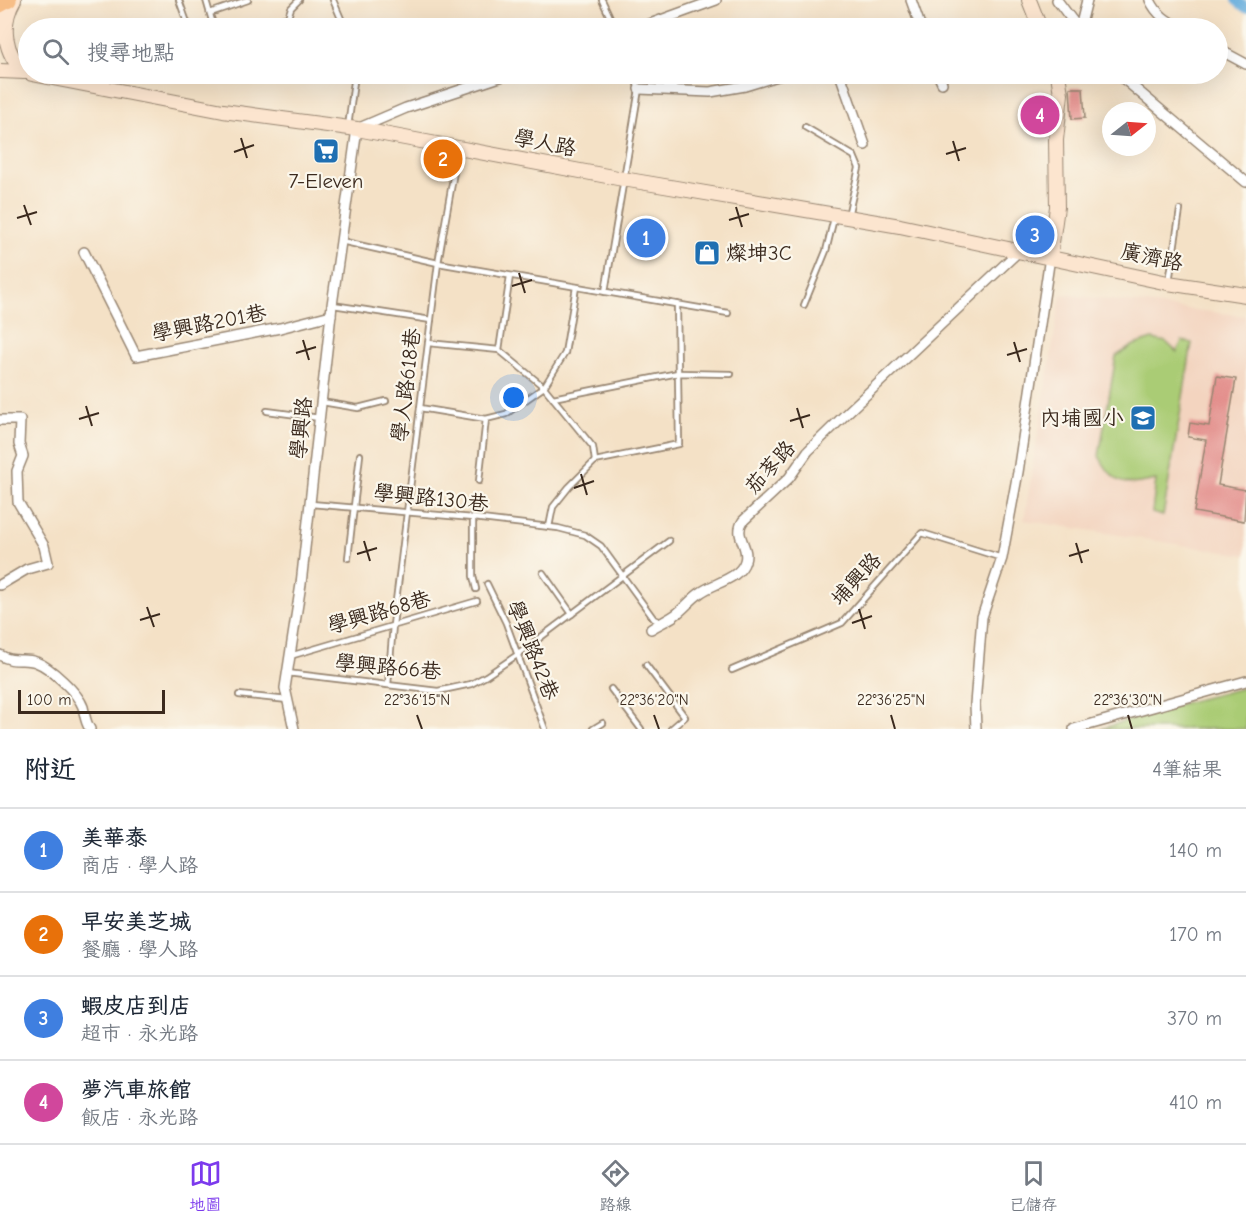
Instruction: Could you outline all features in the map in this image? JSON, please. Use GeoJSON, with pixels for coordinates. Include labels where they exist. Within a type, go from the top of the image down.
{"type":"FeatureCollection","features":[{"type":"Feature","properties":{"kind":"main road"},"geometry":{"type":"LineString","coordinates":[[0,5],[9,0]]}},
{"type":"Feature","properties":{"kind":"main road"},"geometry":{"type":"LineString","coordinates":[[14,0],[3,27],[8,53],[18,66]]}},
{"type":"Feature","properties":{"kind":"main road"},"geometry":{"type":"LineString","coordinates":[[1029,0],[1036,18]]}},
{"type":"Feature","properties":{"kind":"main road","name":"學人路"},"geometry":{"type":"LineString","coordinates":[[0,60],[18,68]]}},
{"type":"Feature","properties":{"kind":"main road"},"geometry":{"type":"LineString","coordinates":[[0,71],[18,72]]}},
{"type":"Feature","properties":{"kind":"main road","name":"學人路"},"geometry":{"type":"LineString","coordinates":[[84,84],[223,111],[352,129],[623,179],[900,226],[1050,257]]}},
{"type":"Feature","properties":{"kind":"main road"},"geometry":{"type":"LineString","coordinates":[[1050,257],[1057,207],[1056,140],[1061,94],[1060,84]]}},
{"type":"Feature","properties":{"kind":"main road","name":"廣濟路"},"geometry":{"type":"LineString","coordinates":[[1050,257],[1168,283],[1246,295]]}},
{"type":"Feature","properties":{"kind":"street"},"geometry":{"type":"LineString","coordinates":[[666,18],[716,0]]}},
{"type":"Feature","properties":{"kind":"street"},"geometry":{"type":"LineString","coordinates":[[911,0],[917,18]]}},
{"type":"Feature","properties":{"kind":"street"},"geometry":{"type":"LineString","coordinates":[[1057,0],[1071,18]]}},
{"type":"Feature","properties":{"kind":"street"},"geometry":{"type":"LineString","coordinates":[[1082,18],[1087,0]]}},
{"type":"Feature","properties":{"kind":"street"},"geometry":{"type":"LineString","coordinates":[[1150,0],[1162,18]]}},
{"type":"Feature","properties":{"kind":"street"},"geometry":{"type":"LineString","coordinates":[[1228,54],[1246,64]]}},
{"type":"Feature","properties":{"kind":"street"},"geometry":{"type":"LineString","coordinates":[[352,129],[478,84]]}},
{"type":"Feature","properties":{"kind":"street"},"geometry":{"type":"LineString","coordinates":[[639,89],[710,92],[752,84]]}},
{"type":"Feature","properties":{"kind":"street"},"geometry":{"type":"LineString","coordinates":[[844,84],[865,145]]}},
{"type":"Feature","properties":{"kind":"street"},"geometry":{"type":"LineString","coordinates":[[1130,84],[1246,182]]}},
{"type":"Feature","properties":{"kind":"street","name":"學興路"},"geometry":{"type":"LineString","coordinates":[[294,729],[285,688],[311,504],[352,129]]}},
{"type":"Feature","properties":{"kind":"street","name":"學興路201巷"},"geometry":{"type":"LineString","coordinates":[[84,252],[136,356],[280,328],[332,310]]}},
{"type":"Feature","properties":{"kind":"street","name":"茄苳路"},"geometry":{"type":"LineString","coordinates":[[651,629],[677,614],[699,593],[740,571],[746,553],[739,535],[743,521],[789,478],[808,452],[849,411],[1018,252]]}},
{"type":"Feature","properties":{"kind":"street"},"geometry":{"type":"LineString","coordinates":[[976,729],[975,704],[982,617],[1002,558],[1018,472],[1050,257]]}},
{"type":"Feature","properties":{"kind":"street"},"geometry":{"type":"LineString","coordinates":[[0,420],[20,420],[19,444],[23,456],[17,471],[18,502],[44,546],[48,563],[27,569],[0,585]]}},
{"type":"Feature","properties":{"kind":"street"},"geometry":{"type":"LineString","coordinates":[[0,655],[8,660],[34,661],[61,680],[82,706],[90,729]]}},
{"type":"Feature","properties":{"kind":"street"},"geometry":{"type":"LineString","coordinates":[[1074,729],[1246,681]]}},
{"type":"Feature","properties":{"kind":"lane"},"geometry":{"type":"LineString","coordinates":[[179,0],[185,18]]}},
{"type":"Feature","properties":{"kind":"lane"},"geometry":{"type":"LineString","coordinates":[[206,0],[211,18]]}},
{"type":"Feature","properties":{"kind":"lane"},"geometry":{"type":"LineString","coordinates":[[210,13],[248,0]]}},
{"type":"Feature","properties":{"kind":"lane"},"geometry":{"type":"LineString","coordinates":[[285,18],[288,17],[291,8],[299,0]]}},
{"type":"Feature","properties":{"kind":"lane"},"geometry":{"type":"LineString","coordinates":[[333,0],[341,18]]}},
{"type":"Feature","properties":{"kind":"lane"},"geometry":{"type":"LineString","coordinates":[[602,0],[610,18]]}},
{"type":"Feature","properties":{"kind":"lane"},"geometry":{"type":"LineString","coordinates":[[352,129],[354,84]]}},
{"type":"Feature","properties":{"kind":"lane"},"geometry":{"type":"LineString","coordinates":[[605,292],[639,89],[637,84]]}},
{"type":"Feature","properties":{"kind":"lane"},"geometry":{"type":"LineString","coordinates":[[804,306],[859,168],[854,156],[805,127]]}},
{"type":"Feature","properties":{"kind":"lane","name":"學人路618巷"},"geometry":{"type":"LineString","coordinates":[[387,685],[438,263],[458,148]]}},
{"type":"Feature","properties":{"kind":"lane"},"geometry":{"type":"LineString","coordinates":[[1168,283],[1180,210]]}},
{"type":"Feature","properties":{"kind":"lane"},"geometry":{"type":"LineString","coordinates":[[341,241],[438,263],[728,313]]}},
{"type":"Feature","properties":{"kind":"lane"},"geometry":{"type":"LineString","coordinates":[[500,350],[510,276]]}},
{"type":"Feature","properties":{"kind":"lane"},"geometry":{"type":"LineString","coordinates":[[420,408],[486,419],[506,414],[544,387],[565,353],[576,287]]}},
{"type":"Feature","properties":{"kind":"lane"},"geometry":{"type":"LineString","coordinates":[[549,527],[553,507],[595,461],[679,444],[677,304]]}},
{"type":"Feature","properties":{"kind":"lane"},"geometry":{"type":"LineString","coordinates":[[332,310],[431,320]]}},
{"type":"Feature","properties":{"kind":"lane"},"geometry":{"type":"LineString","coordinates":[[428,343],[500,350],[544,387],[593,447],[595,461]]}},
{"type":"Feature","properties":{"kind":"lane"},"geometry":{"type":"LineString","coordinates":[[553,398],[678,373],[731,374]]}},
{"type":"Feature","properties":{"kind":"lane"},"geometry":{"type":"LineString","coordinates":[[322,402],[358,408],[386,400]]}},
{"type":"Feature","properties":{"kind":"lane"},"geometry":{"type":"LineString","coordinates":[[267,411],[320,418]]}},
{"type":"Feature","properties":{"kind":"lane"},"geometry":{"type":"LineString","coordinates":[[479,481],[486,419]]}},
{"type":"Feature","properties":{"kind":"lane"},"geometry":{"type":"LineString","coordinates":[[348,558],[360,455]]}},
{"type":"Feature","properties":{"kind":"lane","name":"學興路130巷"},"geometry":{"type":"LineString","coordinates":[[311,504],[473,518],[549,527],[585,535],[601,546],[654,620],[663,622]]}},
{"type":"Feature","properties":{"kind":"lane"},"geometry":{"type":"LineString","coordinates":[[473,518],[473,576],[476,589]]}},
{"type":"Feature","properties":{"kind":"lane","name":"埔興路"},"geometry":{"type":"LineString","coordinates":[[732,670],[842,623],[922,533],[1002,558]]}},
{"type":"Feature","properties":{"kind":"lane","name":"學興路66巷"},"geometry":{"type":"LineString","coordinates":[[287,673],[438,691],[456,688],[486,676],[517,655],[669,541]]}},
{"type":"Feature","properties":{"kind":"lane"},"geometry":{"type":"LineString","coordinates":[[543,573],[572,614]]}},
{"type":"Feature","properties":{"kind":"lane","name":"學興路42巷"},"geometry":{"type":"LineString","coordinates":[[487,584],[506,623],[545,729]]}},
{"type":"Feature","properties":{"kind":"lane","name":"學興路68巷"},"geometry":{"type":"LineString","coordinates":[[290,656],[477,601]]}},
{"type":"Feature","properties":{"kind":"lane"},"geometry":{"type":"LineString","coordinates":[[646,665],[686,717],[671,729]]}},
{"type":"Feature","properties":{"kind":"lane"},"geometry":{"type":"LineString","coordinates":[[611,689],[641,729]]}},
{"type":"Feature","properties":{"kind":"lane"},"geometry":{"type":"LineString","coordinates":[[239,695],[288,700]]}},
{"type":"Feature","properties":{"kind":"lane"},"geometry":{"type":"LineString","coordinates":[[593,729],[603,723]]}},
{"type":"Feature","properties":{"kind":"lane"},"geometry":{"type":"LineString","coordinates":[[678,724],[682,729]]}},
{"type":"Feature","properties":{"kind":"shaded area","name":"內埔國小"},"geometry":{"type":"Polygon","coordinates":[[[1061,294],[1246,316],[1246,555],[1024,520],[1061,294]]]}},
{"type":"Feature","properties":{"kind":"green space"},"geometry":{"type":"Polygon","coordinates":[[[1152,339],[1166,342],[1177,352],[1182,341],[1192,343],[1163,516],[1152,513],[1156,480],[1136,483],[1122,482],[1110,473],[1099,456],[1116,356],[1134,345],[1152,339]]]}},
{"type":"Feature","properties":{"kind":"green space"},"geometry":{"type":"Polygon","coordinates":[[[1246,687],[1246,729],[1101,729],[1164,708],[1246,687]]]}},
{"type":"Feature","properties":{"kind":"building"},"geometry":{"type":"Polygon","coordinates":[[[1070,88],[1083,88],[1085,118],[1072,119],[1070,88]]]}},
{"type":"Feature","properties":{"kind":"building"},"geometry":{"type":"Polygon","coordinates":[[[1217,376],[1236,379],[1218,485],[1246,490],[1244,521],[1194,512],[1206,440],[1188,437],[1190,423],[1209,426],[1217,376]]]}},
{"type":"Feature","properties":{"kind":"waterway"},"geometry":{"type":"LineString","coordinates":[[1236,0],[1246,8]]}},
{"type":"Feature","properties":{"kind":"place","name":"夢汽車旅館"},"geometry":{"type":"Point","coordinates":[1040,115]}},
{"type":"Feature","properties":{"kind":"place","name":"7-Eleven"},"geometry":{"type":"Point","coordinates":[326,151]}},
{"type":"Feature","properties":{"kind":"place","name":"早安美芝城"},"geometry":{"type":"Point","coordinates":[443,159]}},
{"type":"Feature","properties":{"kind":"place","name":"蝦皮店到店"},"geometry":{"type":"Point","coordinates":[1035,235]}},
{"type":"Feature","properties":{"kind":"place","name":"美華泰"},"geometry":{"type":"Point","coordinates":[646,238]}},
{"type":"Feature","properties":{"kind":"place","name":"燦坤3C"},"geometry":{"type":"Point","coordinates":[707,253]}},
{"type":"Feature","properties":{"kind":"place","name":"內埔國小"},"geometry":{"type":"Point","coordinates":[1143,418]}}]}
